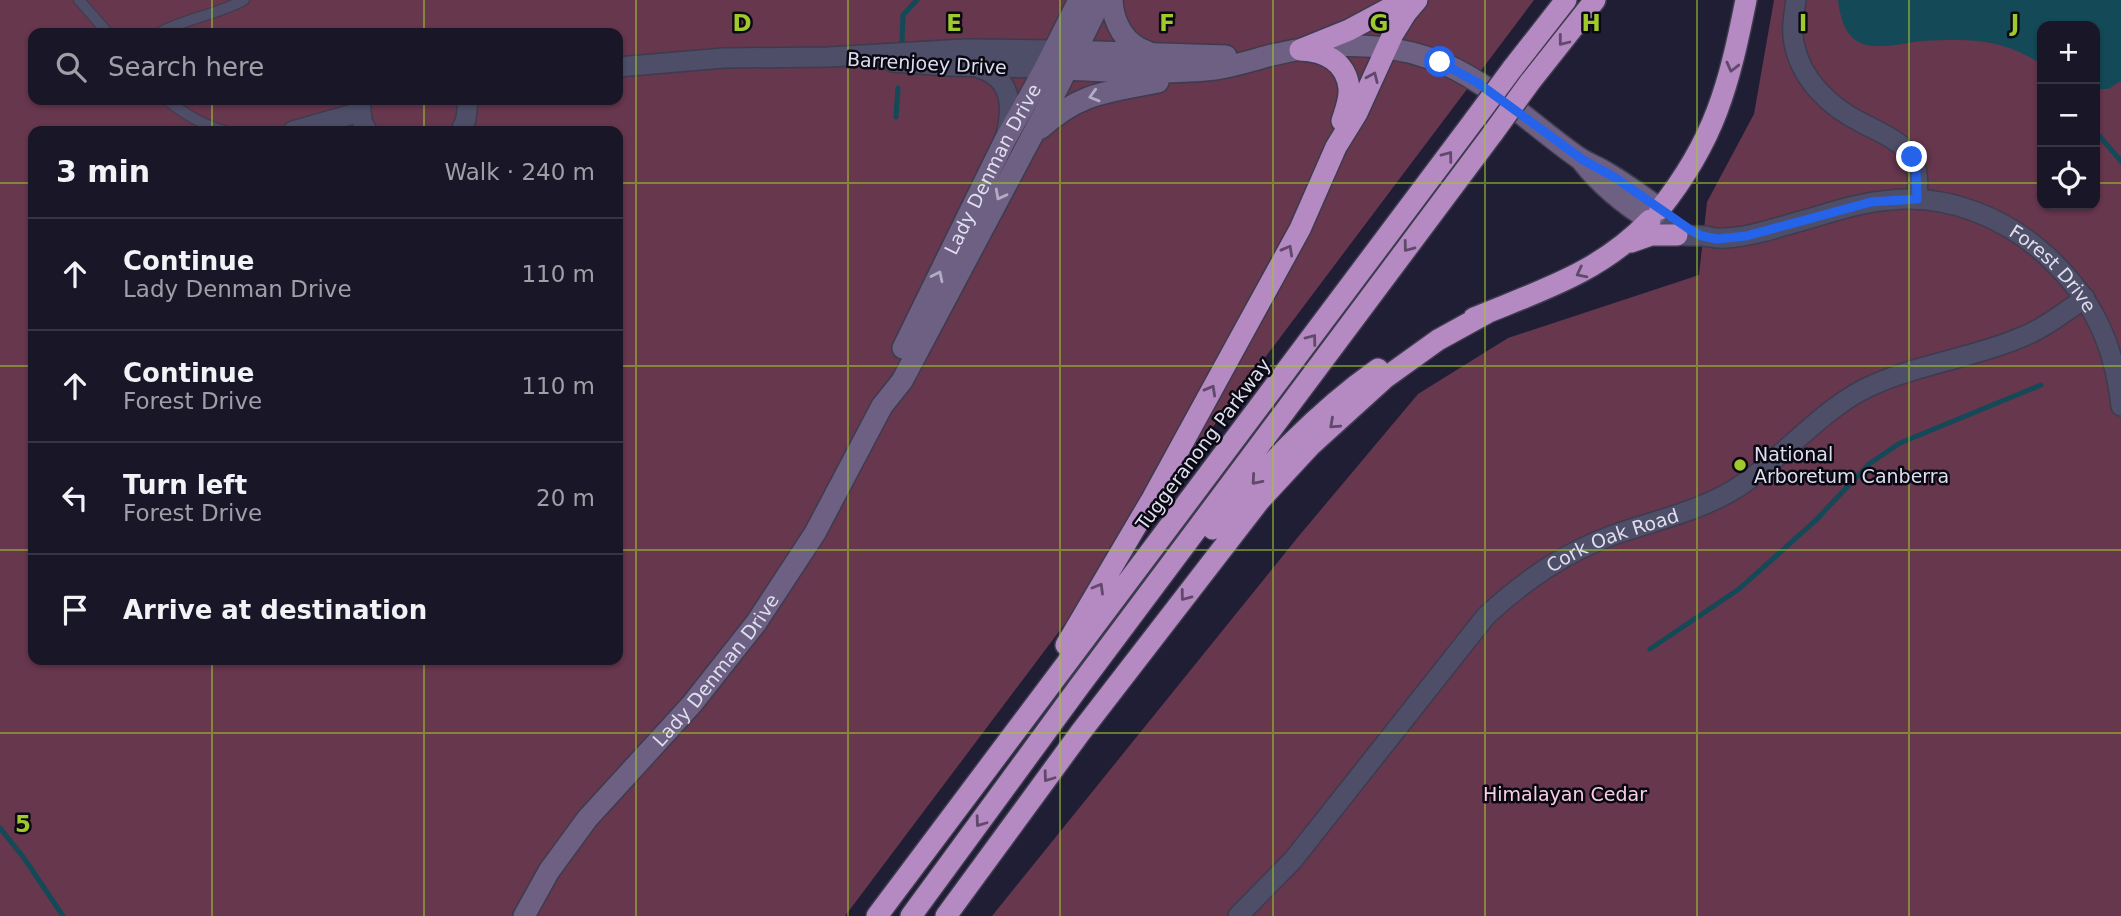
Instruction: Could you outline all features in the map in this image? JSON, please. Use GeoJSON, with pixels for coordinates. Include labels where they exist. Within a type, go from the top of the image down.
{"type":"FeatureCollection","features":[{"type":"Feature","properties":{"kind":"highway"},"geometry":{"type":"LineString","coordinates":[[1300,50],[1349,30],[1405,0]]}},
{"type":"Feature","properties":{"kind":"highway"},"geometry":{"type":"LineString","coordinates":[[1001,752],[1165,475],[1300,229],[1336,147],[1357,113],[1400,21],[1417,0]]}},
{"type":"Feature","properties":{"kind":"highway","name":"Tuggeranong Parkway"},"geometry":{"type":"LineString","coordinates":[[877,916],[1566,0]]}},
{"type":"Feature","properties":{"kind":"highway"},"geometry":{"type":"LineString","coordinates":[[911,916],[1530,82],[1595,0]]}},
{"type":"Feature","properties":{"kind":"highway"},"geometry":{"type":"LineString","coordinates":[[1626,245],[1655,215],[1690,169],[1713,124],[1729,76],[1746,0]]}},
{"type":"Feature","properties":{"kind":"highway"},"geometry":{"type":"LineString","coordinates":[[1300,50],[1312,50],[1328,55],[1336,62],[1346,79],[1349,98],[1336,147]]}},
{"type":"Feature","properties":{"kind":"highway"},"geometry":{"type":"LineString","coordinates":[[1078,688],[1262,472],[1347,391],[1402,353],[1434,336],[1569,279],[1626,245],[1651,235],[1677,235]]}},
{"type":"Feature","properties":{"kind":"highway"},"geometry":{"type":"LineString","coordinates":[[946,916],[1087,724],[1259,500],[1310,446],[1385,378],[1438,340],[1488,313]]}},
{"type":"Feature","properties":{"kind":"street","name":"Lady Denman Drive"},"geometry":{"type":"LineString","coordinates":[[524,916],[549,871],[587,819],[692,704],[756,623],[816,533],[882,406],[902,381],[1032,135],[1079,0]]}},
{"type":"Feature","properties":{"kind":"street","name":"Lady Denman Drive"},"geometry":{"type":"LineString","coordinates":[[882,406],[889,377],[1004,142],[1101,0]]}},
{"type":"Feature","properties":{"kind":"street"},"geometry":{"type":"LineString","coordinates":[[1112,0],[1115,20],[1121,30],[1134,46],[1152,53]]}},
{"type":"Feature","properties":{"kind":"street"},"geometry":{"type":"LineString","coordinates":[[1796,0],[1794,43],[1809,78],[1835,107],[1890,138],[1908,152],[1916,170],[1917,199]]}},
{"type":"Feature","properties":{"kind":"street"},"geometry":{"type":"LineString","coordinates":[[1032,135],[1061,110],[1089,96],[1300,50],[1344,46],[1386,48],[1429,58],[1462,73],[1583,160],[1607,173],[1655,215],[1702,236]]}},
{"type":"Feature","properties":{"kind":"street","name":"Barrenjoey Drive"},"geometry":{"type":"LineString","coordinates":[[623,67],[712,58],[829,57],[964,49],[1060,60]]}},
{"type":"Feature","properties":{"kind":"street"},"geometry":{"type":"LineString","coordinates":[[1060,60],[1152,53],[1232,57],[1273,55]]}},
{"type":"Feature","properties":{"kind":"street","name":"Barrenjoey Drive"},"geometry":{"type":"LineString","coordinates":[[829,57],[973,67],[1060,60]]}},
{"type":"Feature","properties":{"kind":"street"},"geometry":{"type":"LineString","coordinates":[[1060,60],[1107,73],[1232,66]]}},
{"type":"Feature","properties":{"kind":"street"},"geometry":{"type":"LineString","coordinates":[[973,67],[992,73],[1009,96],[1010,112],[1004,142]]}},
{"type":"Feature","properties":{"kind":"street"},"geometry":{"type":"LineString","coordinates":[[463,126],[468,105]]}},
{"type":"Feature","properties":{"kind":"street"},"geometry":{"type":"LineString","coordinates":[[306,126],[360,106],[366,126]]}},
{"type":"Feature","properties":{"kind":"street","name":"Forest Drive"},"geometry":{"type":"LineString","coordinates":[[1655,215],[1677,235],[1726,239],[1871,202],[1917,199],[1943,202],[1992,218],[2035,245],[2085,298],[2111,352],[2121,406]]}},
{"type":"Feature","properties":{"kind":"street","name":"Cork Oak Road"},"geometry":{"type":"LineString","coordinates":[[1238,916],[1293,860],[1480,624],[1522,584],[1571,553],[1693,509],[1732,491],[1829,414],[1871,385],[2019,339],[2045,326],[2085,298]]}},
{"type":"Feature","properties":{"kind":"lane"},"geometry":{"type":"LineString","coordinates":[[79,0],[104,28]]}},
{"type":"Feature","properties":{"kind":"lane"},"geometry":{"type":"LineString","coordinates":[[170,28],[227,9],[244,0]]}},
{"type":"Feature","properties":{"kind":"lane"},"geometry":{"type":"LineString","coordinates":[[173,105],[204,126]]}},
{"type":"Feature","properties":{"kind":"green space"},"geometry":{"type":"Polygon","coordinates":[[[0,0],[1534,0],[845,916],[0,916],[0,0]]]}},
{"type":"Feature","properties":{"kind":"green space","name":"National Arboretum Canberra"},"geometry":{"type":"Polygon","coordinates":[[[1774,0],[2121,0],[2121,916],[992,916],[1298,537],[1418,394],[1508,338],[1699,275],[1707,202],[1754,114],[1774,0]]]}},
{"type":"Feature","properties":{"kind":"water"},"geometry":{"type":"Polygon","coordinates":[[[1838,0],[2121,0],[2121,81],[2108,89],[2100,89],[2100,21],[2037,21],[2037,61],[2011,48],[1979,41],[1934,40],[1866,45],[1848,32],[1838,0]]]}},
{"type":"Feature","properties":{"kind":"waterway"},"geometry":{"type":"LineString","coordinates":[[902,42],[903,15],[917,0]]}},
{"type":"Feature","properties":{"kind":"waterway"},"geometry":{"type":"LineString","coordinates":[[896,117],[898,88]]}},
{"type":"Feature","properties":{"kind":"waterway"},"geometry":{"type":"LineString","coordinates":[[2100,137],[2121,161]]}},
{"type":"Feature","properties":{"kind":"waterway"},"geometry":{"type":"LineString","coordinates":[[1650,649],[1739,589],[1815,521],[1869,464],[1900,443],[2041,385]]}},
{"type":"Feature","properties":{"kind":"waterway"},"geometry":{"type":"LineString","coordinates":[[0,828],[63,916]]}},
{"type":"Feature","properties":{"kind":"place","name":"National Arboretum Canberra"},"geometry":{"type":"Point","coordinates":[1740,465]}},
{"type":"Feature","properties":{"kind":"route"},"geometry":{"type":"LineString","coordinates":[[1440,62],[1478,83],[1583,160],[1702,236],[1717,239],[1746,236],[1871,202],[1917,199],[1918,183],[1912,157]]}},
{"type":"Feature","properties":{"kind":"park label","name":"Himalayan Cedar"},"geometry":{"type":"Point","coordinates":[1565,794]}}]}
